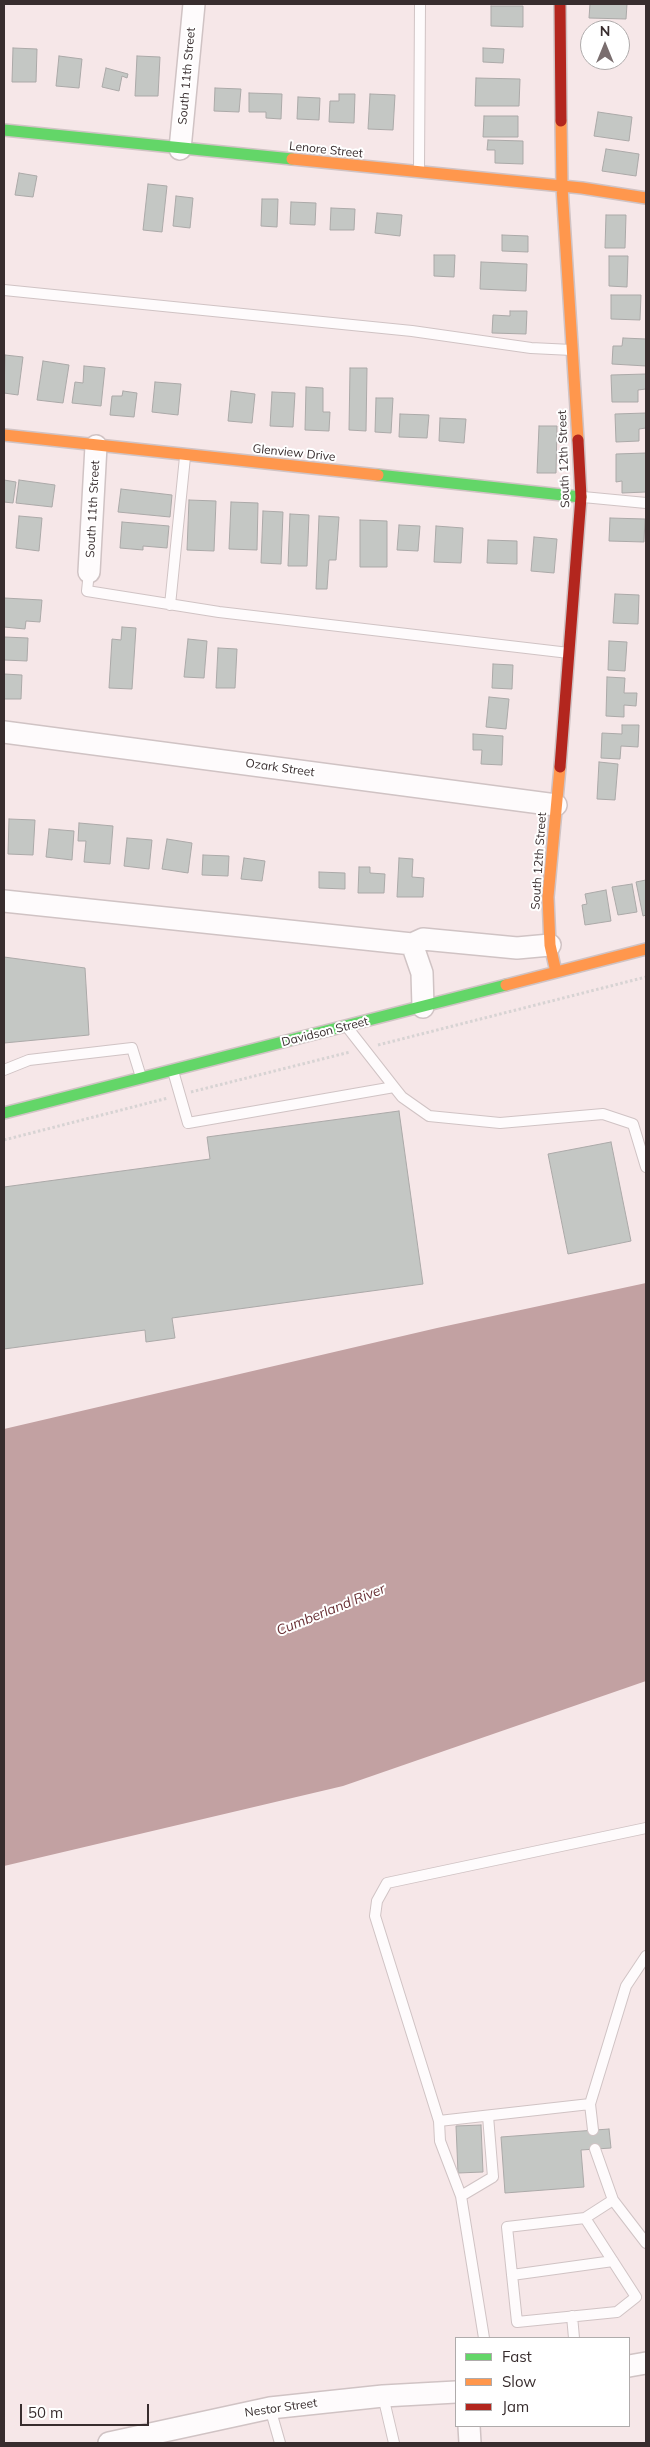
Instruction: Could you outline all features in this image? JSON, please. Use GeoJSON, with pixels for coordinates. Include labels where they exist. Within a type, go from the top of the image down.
{"type":"FeatureCollection","features":[{"type":"Feature","properties":{"kind":"street","name":"South 11th Street"},"geometry":{"type":"LineString","coordinates":[[180,149],[194,4]]}},
{"type":"Feature","properties":{"kind":"street","name":"South 12th Street"},"geometry":{"type":"LineString","coordinates":[[556,972],[550,945],[548,897],[570,653],[581,497],[562,186],[560,4]]}},
{"type":"Feature","properties":{"kind":"street","name":"Lenore Street"},"geometry":{"type":"LineString","coordinates":[[4,130],[562,186],[646,198]]}},
{"type":"Feature","properties":{"kind":"street","name":"Glenview Drive"},"geometry":{"type":"LineString","coordinates":[[4,435],[581,497]]}},
{"type":"Feature","properties":{"kind":"street","name":"South 11th Street"},"geometry":{"type":"LineString","coordinates":[[89,572],[96,446]]}},
{"type":"Feature","properties":{"kind":"street","name":"Ozark Street"},"geometry":{"type":"LineString","coordinates":[[4,732],[556,805]]}},
{"type":"Feature","properties":{"kind":"street"},"geometry":{"type":"LineString","coordinates":[[4,901],[412,944],[423,939],[517,948],[550,945]]}},
{"type":"Feature","properties":{"kind":"street"},"geometry":{"type":"LineString","coordinates":[[412,944],[422,973],[423,1007]]}},
{"type":"Feature","properties":{"kind":"street","name":"Davidson Street"},"geometry":{"type":"LineString","coordinates":[[4,1113],[646,949]]}},
{"type":"Feature","properties":{"kind":"street"},"geometry":{"type":"LineString","coordinates":[[630,2366],[646,2363]]}},
{"type":"Feature","properties":{"kind":"street","name":"Nestor Street"},"geometry":{"type":"LineString","coordinates":[[109,2443],[270,2408],[383,2396],[455,2392]]}},
{"type":"Feature","properties":{"kind":"street"},"geometry":{"type":"LineString","coordinates":[[470,2427],[470,2443]]}},
{"type":"Feature","properties":{"kind":"lane"},"geometry":{"type":"LineString","coordinates":[[418,172],[420,4]]}},
{"type":"Feature","properties":{"kind":"lane"},"geometry":{"type":"LineString","coordinates":[[4,290],[412,331],[531,348],[573,350]]}},
{"type":"Feature","properties":{"kind":"lane"},"geometry":{"type":"LineString","coordinates":[[170,605],[186,456]]}},
{"type":"Feature","properties":{"kind":"lane"},"geometry":{"type":"LineString","coordinates":[[581,497],[646,503]]}},
{"type":"Feature","properties":{"kind":"lane"},"geometry":{"type":"LineString","coordinates":[[89,572],[87,592],[170,605],[570,653]]}},
{"type":"Feature","properties":{"kind":"lane"},"geometry":{"type":"LineString","coordinates":[[346,1026],[402,1097],[430,1116],[500,1124],[603,1114],[633,1124],[646,1167]]}},
{"type":"Feature","properties":{"kind":"lane"},"geometry":{"type":"LineString","coordinates":[[4,1070],[29,1060],[132,1048],[142,1078]]}},
{"type":"Feature","properties":{"kind":"lane"},"geometry":{"type":"LineString","coordinates":[[173,1070],[188,1124],[394,1087]]}},
{"type":"Feature","properties":{"kind":"lane"},"geometry":{"type":"LineString","coordinates":[[484,2337],[461,2196],[440,2141],[439,2121],[375,1916],[377,1901],[387,1883],[646,1828]]}},
{"type":"Feature","properties":{"kind":"lane"},"geometry":{"type":"LineString","coordinates":[[593,2130],[590,2104],[626,1986],[646,1956]]}},
{"type":"Feature","properties":{"kind":"lane"},"geometry":{"type":"LineString","coordinates":[[439,2121],[590,2104]]}},
{"type":"Feature","properties":{"kind":"lane"},"geometry":{"type":"LineString","coordinates":[[461,2196],[492,2177],[488,2116]]}},
{"type":"Feature","properties":{"kind":"lane"},"geometry":{"type":"LineString","coordinates":[[595,2149],[612,2200],[646,2243]]}},
{"type":"Feature","properties":{"kind":"lane"},"geometry":{"type":"LineString","coordinates":[[585,2218],[636,2297],[617,2312],[517,2322],[507,2227],[585,2218],[612,2200]]}},
{"type":"Feature","properties":{"kind":"lane"},"geometry":{"type":"LineString","coordinates":[[512,2275],[613,2261]]}},
{"type":"Feature","properties":{"kind":"lane"},"geometry":{"type":"LineString","coordinates":[[572,2316],[574,2337]]}},
{"type":"Feature","properties":{"kind":"lane"},"geometry":{"type":"LineString","coordinates":[[383,2396],[394,2443]]}},
{"type":"Feature","properties":{"kind":"lane"},"geometry":{"type":"LineString","coordinates":[[270,2408],[280,2443]]}},
{"type":"Feature","properties":{"kind":"path"},"geometry":{"type":"LineString","coordinates":[[4,1140],[646,977]]}},
{"type":"Feature","properties":{"kind":"water","name":"Cumberland River"},"geometry":{"type":"Polygon","coordinates":[[[646,1283],[646,1681],[343,1786],[4,1866],[4,1429],[437,1328],[646,1283]]]}},
{"type":"Feature","properties":{"kind":"building"},"geometry":{"type":"Polygon","coordinates":[[[590,4],[627,4],[626,19],[589,18],[590,4]]]}},
{"type":"Feature","properties":{"kind":"building"},"geometry":{"type":"Polygon","coordinates":[[[491,6],[523,6],[523,27],[491,26],[491,6]]]}},
{"type":"Feature","properties":{"kind":"building"},"geometry":{"type":"Polygon","coordinates":[[[13,48],[37,49],[36,82],[12,82],[13,48]]]}},
{"type":"Feature","properties":{"kind":"building"},"geometry":{"type":"Polygon","coordinates":[[[483,48],[504,49],[503,63],[483,62],[483,48]]]}},
{"type":"Feature","properties":{"kind":"building"},"geometry":{"type":"Polygon","coordinates":[[[59,56],[82,59],[79,88],[56,86],[59,56]]]}},
{"type":"Feature","properties":{"kind":"building"},"geometry":{"type":"Polygon","coordinates":[[[137,56],[160,57],[158,96],[135,96],[137,56]]]}},
{"type":"Feature","properties":{"kind":"building"},"geometry":{"type":"Polygon","coordinates":[[[106,68],[128,74],[127,78],[122,76],[119,91],[102,87],[106,68]]]}},
{"type":"Feature","properties":{"kind":"building"},"geometry":{"type":"Polygon","coordinates":[[[476,78],[520,79],[519,106],[475,106],[476,78]]]}},
{"type":"Feature","properties":{"kind":"building"},"geometry":{"type":"Polygon","coordinates":[[[215,88],[241,89],[239,112],[214,111],[215,88]]]}},
{"type":"Feature","properties":{"kind":"building"},"geometry":{"type":"Polygon","coordinates":[[[249,93],[282,94],[281,119],[266,118],[266,112],[249,112],[249,93]]]}},
{"type":"Feature","properties":{"kind":"building"},"geometry":{"type":"Polygon","coordinates":[[[339,94],[355,94],[354,123],[329,122],[330,101],[339,101],[339,94]]]}},
{"type":"Feature","properties":{"kind":"building"},"geometry":{"type":"Polygon","coordinates":[[[370,94],[395,95],[393,130],[368,129],[370,94]]]}},
{"type":"Feature","properties":{"kind":"building"},"geometry":{"type":"Polygon","coordinates":[[[298,97],[320,98],[319,120],[297,119],[298,97]]]}},
{"type":"Feature","properties":{"kind":"building"},"geometry":{"type":"Polygon","coordinates":[[[598,112],[632,117],[629,141],[594,136],[598,112]]]}},
{"type":"Feature","properties":{"kind":"building"},"geometry":{"type":"Polygon","coordinates":[[[484,116],[518,116],[518,137],[483,137],[484,116]]]}},
{"type":"Feature","properties":{"kind":"building"},"geometry":{"type":"Polygon","coordinates":[[[488,140],[523,141],[523,164],[495,163],[495,150],[487,150],[488,140]]]}},
{"type":"Feature","properties":{"kind":"building"},"geometry":{"type":"Polygon","coordinates":[[[606,149],[639,154],[636,176],[602,171],[606,149]]]}},
{"type":"Feature","properties":{"kind":"building"},"geometry":{"type":"Polygon","coordinates":[[[19,173],[37,176],[33,197],[15,195],[19,173]]]}},
{"type":"Feature","properties":{"kind":"building"},"geometry":{"type":"Polygon","coordinates":[[[148,184],[167,186],[162,232],[143,230],[148,184]]]}},
{"type":"Feature","properties":{"kind":"building"},"geometry":{"type":"Polygon","coordinates":[[[176,196],[193,198],[190,228],[173,226],[176,196]]]}},
{"type":"Feature","properties":{"kind":"building"},"geometry":{"type":"Polygon","coordinates":[[[262,199],[278,199],[277,227],[261,226],[262,199]]]}},
{"type":"Feature","properties":{"kind":"building"},"geometry":{"type":"Polygon","coordinates":[[[291,202],[316,203],[315,225],[290,224],[291,202]]]}},
{"type":"Feature","properties":{"kind":"building"},"geometry":{"type":"Polygon","coordinates":[[[331,208],[355,209],[354,230],[330,230],[331,208]]]}},
{"type":"Feature","properties":{"kind":"building"},"geometry":{"type":"Polygon","coordinates":[[[377,213],[402,215],[400,236],[375,233],[377,213]]]}},
{"type":"Feature","properties":{"kind":"building"},"geometry":{"type":"Polygon","coordinates":[[[606,215],[626,215],[625,248],[605,248],[606,215]]]}},
{"type":"Feature","properties":{"kind":"building"},"geometry":{"type":"Polygon","coordinates":[[[502,235],[528,236],[528,252],[502,251],[502,235]]]}},
{"type":"Feature","properties":{"kind":"building"},"geometry":{"type":"Polygon","coordinates":[[[434,255],[455,255],[454,277],[434,276],[434,255]]]}},
{"type":"Feature","properties":{"kind":"building"},"geometry":{"type":"Polygon","coordinates":[[[609,256],[628,256],[627,287],[609,286],[609,256]]]}},
{"type":"Feature","properties":{"kind":"building"},"geometry":{"type":"Polygon","coordinates":[[[481,262],[527,264],[526,291],[480,289],[481,262]]]}},
{"type":"Feature","properties":{"kind":"building"},"geometry":{"type":"Polygon","coordinates":[[[611,295],[641,295],[640,320],[611,319],[611,295]]]}},
{"type":"Feature","properties":{"kind":"building"},"geometry":{"type":"Polygon","coordinates":[[[510,311],[527,311],[526,334],[492,333],[493,315],[510,316],[510,311]]]}},
{"type":"Feature","properties":{"kind":"building"},"geometry":{"type":"Polygon","coordinates":[[[623,338],[646,339],[646,366],[612,364],[613,346],[622,346],[623,338]]]}},
{"type":"Feature","properties":{"kind":"building"},"geometry":{"type":"Polygon","coordinates":[[[5,355],[23,357],[18,395],[4,393],[5,355]]]}},
{"type":"Feature","properties":{"kind":"building"},"geometry":{"type":"Polygon","coordinates":[[[43,361],[69,365],[63,403],[37,400],[43,361]]]}},
{"type":"Feature","properties":{"kind":"building"},"geometry":{"type":"Polygon","coordinates":[[[84,366],[105,368],[101,406],[72,403],[75,382],[83,383],[84,366]]]}},
{"type":"Feature","properties":{"kind":"building"},"geometry":{"type":"Polygon","coordinates":[[[350,368],[367,368],[366,431],[349,430],[350,368]]]}},
{"type":"Feature","properties":{"kind":"building"},"geometry":{"type":"Polygon","coordinates":[[[646,374],[646,389],[638,390],[638,402],[612,402],[611,375],[646,374]]]}},
{"type":"Feature","properties":{"kind":"building"},"geometry":{"type":"Polygon","coordinates":[[[155,382],[181,384],[178,415],[152,412],[155,382]]]}},
{"type":"Feature","properties":{"kind":"building"},"geometry":{"type":"Polygon","coordinates":[[[306,387],[323,388],[323,412],[330,412],[329,431],[305,430],[306,387]]]}},
{"type":"Feature","properties":{"kind":"building"},"geometry":{"type":"Polygon","coordinates":[[[123,391],[137,393],[134,417],[110,415],[112,396],[122,396],[123,391]]]}},
{"type":"Feature","properties":{"kind":"building"},"geometry":{"type":"Polygon","coordinates":[[[231,391],[255,394],[252,423],[228,421],[231,391]]]}},
{"type":"Feature","properties":{"kind":"building"},"geometry":{"type":"Polygon","coordinates":[[[272,392],[295,393],[293,427],[270,426],[272,392]]]}},
{"type":"Feature","properties":{"kind":"building"},"geometry":{"type":"Polygon","coordinates":[[[376,398],[393,398],[391,433],[375,432],[376,398]]]}},
{"type":"Feature","properties":{"kind":"building"},"geometry":{"type":"Polygon","coordinates":[[[646,413],[646,428],[639,429],[639,441],[616,442],[615,414],[646,413]]]}},
{"type":"Feature","properties":{"kind":"building"},"geometry":{"type":"Polygon","coordinates":[[[400,414],[429,415],[427,438],[399,437],[400,414]]]}},
{"type":"Feature","properties":{"kind":"building"},"geometry":{"type":"Polygon","coordinates":[[[440,418],[466,419],[464,443],[439,441],[440,418]]]}},
{"type":"Feature","properties":{"kind":"building"},"geometry":{"type":"Polygon","coordinates":[[[539,426],[557,426],[556,473],[537,473],[539,426]]]}},
{"type":"Feature","properties":{"kind":"building"},"geometry":{"type":"Polygon","coordinates":[[[646,453],[646,492],[622,493],[622,481],[616,482],[616,454],[646,453]]]}},
{"type":"Feature","properties":{"kind":"building"},"geometry":{"type":"Polygon","coordinates":[[[4,480],[16,482],[13,503],[4,502],[4,480]]]}},
{"type":"Feature","properties":{"kind":"building"},"geometry":{"type":"Polygon","coordinates":[[[19,480],[55,485],[52,507],[16,503],[19,480]]]}},
{"type":"Feature","properties":{"kind":"building"},"geometry":{"type":"Polygon","coordinates":[[[121,489],[172,495],[170,517],[118,512],[121,489]]]}},
{"type":"Feature","properties":{"kind":"building"},"geometry":{"type":"Polygon","coordinates":[[[189,500],[216,501],[214,551],[187,550],[189,500]]]}},
{"type":"Feature","properties":{"kind":"building"},"geometry":{"type":"Polygon","coordinates":[[[231,502],[258,503],[257,550],[229,549],[231,502]]]}},
{"type":"Feature","properties":{"kind":"building"},"geometry":{"type":"Polygon","coordinates":[[[263,511],[283,512],[281,564],[261,563],[263,511]]]}},
{"type":"Feature","properties":{"kind":"building"},"geometry":{"type":"Polygon","coordinates":[[[290,514],[309,515],[307,566],[288,566],[290,514]]]}},
{"type":"Feature","properties":{"kind":"building"},"geometry":{"type":"Polygon","coordinates":[[[19,516],[42,518],[39,551],[16,548],[19,516]]]}},
{"type":"Feature","properties":{"kind":"building"},"geometry":{"type":"Polygon","coordinates":[[[319,516],[339,517],[336,560],[329,560],[327,589],[316,589],[319,516]]]}},
{"type":"Feature","properties":{"kind":"building"},"geometry":{"type":"Polygon","coordinates":[[[610,518],[645,519],[644,542],[609,541],[610,518]]]}},
{"type":"Feature","properties":{"kind":"building"},"geometry":{"type":"Polygon","coordinates":[[[360,520],[387,521],[387,567],[360,567],[360,520]]]}},
{"type":"Feature","properties":{"kind":"building"},"geometry":{"type":"Polygon","coordinates":[[[122,522],[169,526],[167,548],[143,546],[143,550],[120,548],[122,522]]]}},
{"type":"Feature","properties":{"kind":"building"},"geometry":{"type":"Polygon","coordinates":[[[399,525],[420,526],[418,551],[397,550],[399,525]]]}},
{"type":"Feature","properties":{"kind":"building"},"geometry":{"type":"Polygon","coordinates":[[[436,526],[463,528],[461,563],[434,562],[436,526]]]}},
{"type":"Feature","properties":{"kind":"building"},"geometry":{"type":"Polygon","coordinates":[[[534,537],[557,539],[554,573],[531,571],[534,537]]]}},
{"type":"Feature","properties":{"kind":"building"},"geometry":{"type":"Polygon","coordinates":[[[488,540],[517,541],[517,564],[487,563],[488,540]]]}},
{"type":"Feature","properties":{"kind":"building"},"geometry":{"type":"Polygon","coordinates":[[[615,594],[639,595],[638,624],[613,623],[615,594]]]}},
{"type":"Feature","properties":{"kind":"building"},"geometry":{"type":"Polygon","coordinates":[[[4,598],[42,600],[40,622],[26,621],[25,629],[4,627],[4,598]]]}},
{"type":"Feature","properties":{"kind":"building"},"geometry":{"type":"Polygon","coordinates":[[[122,627],[136,628],[132,689],[109,688],[112,639],[121,640],[122,627]]]}},
{"type":"Feature","properties":{"kind":"building"},"geometry":{"type":"Polygon","coordinates":[[[4,637],[28,638],[27,661],[4,660],[4,637]]]}},
{"type":"Feature","properties":{"kind":"building"},"geometry":{"type":"Polygon","coordinates":[[[188,639],[207,641],[204,678],[184,677],[188,639]]]}},
{"type":"Feature","properties":{"kind":"building"},"geometry":{"type":"Polygon","coordinates":[[[609,641],[627,642],[625,671],[608,670],[609,641]]]}},
{"type":"Feature","properties":{"kind":"building"},"geometry":{"type":"Polygon","coordinates":[[[218,648],[237,649],[235,688],[216,688],[218,648]]]}},
{"type":"Feature","properties":{"kind":"building"},"geometry":{"type":"Polygon","coordinates":[[[493,664],[513,665],[512,689],[492,688],[493,664]]]}},
{"type":"Feature","properties":{"kind":"building"},"geometry":{"type":"Polygon","coordinates":[[[4,674],[22,675],[21,699],[4,699],[4,674]]]}},
{"type":"Feature","properties":{"kind":"building"},"geometry":{"type":"Polygon","coordinates":[[[607,677],[625,678],[624,693],[637,693],[636,706],[624,705],[624,717],[606,716],[607,677]]]}},
{"type":"Feature","properties":{"kind":"building"},"geometry":{"type":"Polygon","coordinates":[[[489,697],[509,699],[506,729],[486,727],[489,697]]]}},
{"type":"Feature","properties":{"kind":"building"},"geometry":{"type":"Polygon","coordinates":[[[622,725],[639,725],[638,747],[621,746],[620,759],[601,758],[602,733],[622,734],[622,725]]]}},
{"type":"Feature","properties":{"kind":"building"},"geometry":{"type":"Polygon","coordinates":[[[473,734],[503,736],[502,765],[481,764],[482,750],[473,750],[473,734]]]}},
{"type":"Feature","properties":{"kind":"building"},"geometry":{"type":"Polygon","coordinates":[[[599,762],[618,764],[615,800],[597,799],[599,762]]]}},
{"type":"Feature","properties":{"kind":"building"},"geometry":{"type":"Polygon","coordinates":[[[9,819],[35,820],[33,855],[8,854],[9,819]]]}},
{"type":"Feature","properties":{"kind":"building"},"geometry":{"type":"Polygon","coordinates":[[[79,823],[113,826],[110,864],[84,862],[86,841],[78,841],[79,823]]]}},
{"type":"Feature","properties":{"kind":"building"},"geometry":{"type":"Polygon","coordinates":[[[49,829],[74,831],[72,860],[46,857],[49,829]]]}},
{"type":"Feature","properties":{"kind":"building"},"geometry":{"type":"Polygon","coordinates":[[[127,838],[152,840],[149,869],[124,866],[127,838]]]}},
{"type":"Feature","properties":{"kind":"building"},"geometry":{"type":"Polygon","coordinates":[[[167,839],[192,843],[188,873],[162,869],[167,839]]]}},
{"type":"Feature","properties":{"kind":"building"},"geometry":{"type":"Polygon","coordinates":[[[203,855],[229,856],[228,876],[202,875],[203,855]]]}},
{"type":"Feature","properties":{"kind":"building"},"geometry":{"type":"Polygon","coordinates":[[[244,858],[265,861],[262,881],[241,879],[244,858]]]}},
{"type":"Feature","properties":{"kind":"building"},"geometry":{"type":"Polygon","coordinates":[[[399,858],[413,859],[412,877],[424,878],[423,897],[397,897],[399,858]]]}},
{"type":"Feature","properties":{"kind":"building"},"geometry":{"type":"Polygon","coordinates":[[[359,867],[370,867],[370,873],[385,874],[384,893],[358,893],[359,867]]]}},
{"type":"Feature","properties":{"kind":"building"},"geometry":{"type":"Polygon","coordinates":[[[319,872],[345,873],[345,889],[319,888],[319,872]]]}},
{"type":"Feature","properties":{"kind":"building"},"geometry":{"type":"Polygon","coordinates":[[[646,880],[646,915],[643,916],[636,882],[646,880]]]}},
{"type":"Feature","properties":{"kind":"building"},"geometry":{"type":"Polygon","coordinates":[[[632,884],[637,912],[618,915],[612,887],[632,884]]]}},
{"type":"Feature","properties":{"kind":"building"},"geometry":{"type":"Polygon","coordinates":[[[606,890],[611,921],[585,925],[582,905],[587,904],[585,894],[606,890]]]}},
{"type":"Feature","properties":{"kind":"building"},"geometry":{"type":"Polygon","coordinates":[[[4,957],[85,968],[89,1035],[4,1043],[4,957]]]}},
{"type":"Feature","properties":{"kind":"building"},"geometry":{"type":"Polygon","coordinates":[[[399,1111],[423,1284],[172,1318],[175,1338],[146,1342],[145,1330],[4,1349],[4,1187],[210,1159],[207,1137],[399,1111]]]}},
{"type":"Feature","properties":{"kind":"building"},"geometry":{"type":"Polygon","coordinates":[[[611,1142],[631,1241],[568,1254],[548,1154],[611,1142]]]}},
{"type":"Feature","properties":{"kind":"building"},"geometry":{"type":"Polygon","coordinates":[[[481,2125],[483,2172],[458,2173],[456,2126],[481,2125]]]}},
{"type":"Feature","properties":{"kind":"building"},"geometry":{"type":"Polygon","coordinates":[[[609,2129],[611,2148],[581,2150],[584,2187],[505,2193],[501,2137],[609,2129]]]}},
{"type":"Feature","properties":{"kind":"traffic: fast"},"geometry":{"type":"LineString","coordinates":[[4,130],[292,159]]}},
{"type":"Feature","properties":{"kind":"traffic: fast"},"geometry":{"type":"LineString","coordinates":[[378,475],[581,497]]}},
{"type":"Feature","properties":{"kind":"traffic: fast"},"geometry":{"type":"LineString","coordinates":[[4,1113],[506,985]]}},
{"type":"Feature","properties":{"kind":"traffic: slow"},"geometry":{"type":"LineString","coordinates":[[561,121],[562,187],[578,440]]}},
{"type":"Feature","properties":{"kind":"traffic: slow"},"geometry":{"type":"LineString","coordinates":[[292,159],[582,188],[646,198]]}},
{"type":"Feature","properties":{"kind":"traffic: slow"},"geometry":{"type":"LineString","coordinates":[[4,435],[378,475]]}},
{"type":"Feature","properties":{"kind":"traffic: slow"},"geometry":{"type":"LineString","coordinates":[[556,972],[550,945],[548,897],[560,767]]}},
{"type":"Feature","properties":{"kind":"traffic: slow"},"geometry":{"type":"LineString","coordinates":[[506,985],[646,949]]}},
{"type":"Feature","properties":{"kind":"traffic: jam"},"geometry":{"type":"LineString","coordinates":[[560,4],[561,121]]}},
{"type":"Feature","properties":{"kind":"traffic: jam"},"geometry":{"type":"LineString","coordinates":[[560,767],[581,497],[578,440]]}}]}
